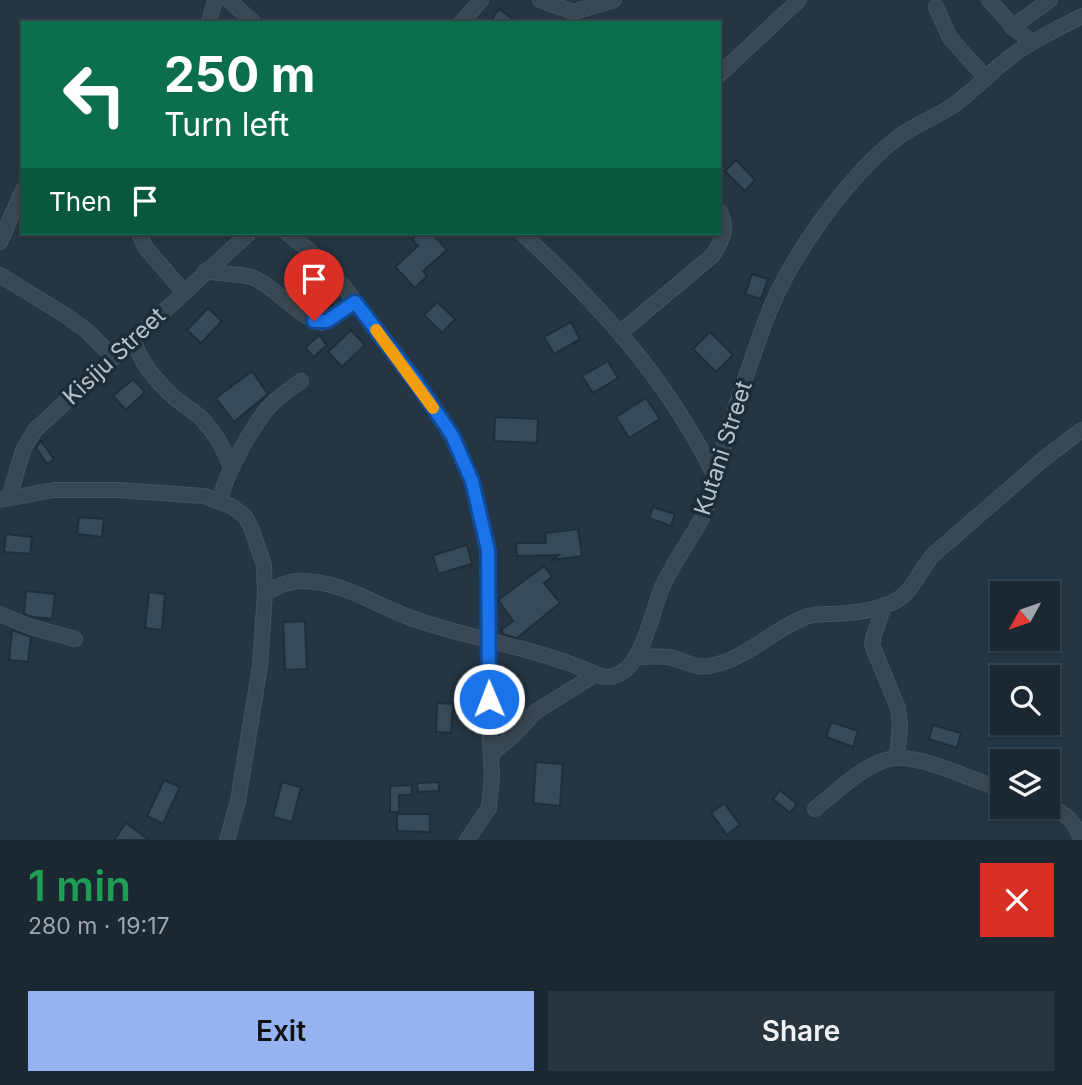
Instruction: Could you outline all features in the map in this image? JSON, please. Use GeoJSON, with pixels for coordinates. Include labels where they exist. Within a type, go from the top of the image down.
{"type":"FeatureCollection","features":[{"type":"Feature","properties":{"kind":"street"},"geometry":{"type":"LineString","coordinates":[[210,21],[215,0]]}},
{"type":"Feature","properties":{"kind":"street"},"geometry":{"type":"LineString","coordinates":[[229,0],[252,21]]}},
{"type":"Feature","properties":{"kind":"street"},"geometry":{"type":"LineString","coordinates":[[463,21],[481,0]]}},
{"type":"Feature","properties":{"kind":"street"},"geometry":{"type":"LineString","coordinates":[[540,0],[573,12],[614,0]]}},
{"type":"Feature","properties":{"kind":"street"},"geometry":{"type":"LineString","coordinates":[[721,73],[799,0]]}},
{"type":"Feature","properties":{"kind":"street"},"geometry":{"type":"LineString","coordinates":[[989,0],[1012,27],[1032,42]]}},
{"type":"Feature","properties":{"kind":"street"},"geometry":{"type":"LineString","coordinates":[[1012,27],[1050,0]]}},
{"type":"Feature","properties":{"kind":"street"},"geometry":{"type":"LineString","coordinates":[[936,7],[950,37],[986,78]]}},
{"type":"Feature","properties":{"kind":"street","name":"Kutani Street"},"geometry":{"type":"LineString","coordinates":[[636,657],[661,589],[700,522],[774,298],[816,231],[859,172],[900,135],[950,108],[1009,57],[1082,16]]}},
{"type":"Feature","properties":{"kind":"street"},"geometry":{"type":"LineString","coordinates":[[0,242],[21,195]]}},
{"type":"Feature","properties":{"kind":"street"},"geometry":{"type":"LineString","coordinates":[[621,332],[713,255],[722,241],[725,229],[721,214]]}},
{"type":"Feature","properties":{"kind":"street"},"geometry":{"type":"LineString","coordinates":[[140,235],[145,247],[183,291]]}},
{"type":"Feature","properties":{"kind":"street","name":"Kisiju Street"},"geometry":{"type":"LineString","coordinates":[[4,499],[23,450],[35,429],[247,235]]}},
{"type":"Feature","properties":{"kind":"street"},"geometry":{"type":"LineString","coordinates":[[289,235],[331,272],[416,382],[452,435],[472,481],[488,550],[492,794],[489,808],[468,840]]}},
{"type":"Feature","properties":{"kind":"street"},"geometry":{"type":"LineString","coordinates":[[524,235],[621,332],[689,426],[716,478]]}},
{"type":"Feature","properties":{"kind":"street"},"geometry":{"type":"LineString","coordinates":[[205,271],[253,278],[314,321],[322,323],[355,302]]}},
{"type":"Feature","properties":{"kind":"street"},"geometry":{"type":"LineString","coordinates":[[0,275],[65,315],[87,331],[113,357]]}},
{"type":"Feature","properties":{"kind":"street"},"geometry":{"type":"LineString","coordinates":[[134,338],[135,349],[151,371],[175,398],[200,416],[211,430],[226,452],[231,469]]}},
{"type":"Feature","properties":{"kind":"street"},"geometry":{"type":"LineString","coordinates":[[220,501],[231,469],[267,409],[301,381]]}},
{"type":"Feature","properties":{"kind":"street"},"geometry":{"type":"LineString","coordinates":[[265,593],[299,580],[332,585],[409,617],[538,653],[610,678],[623,672],[636,657],[667,657],[707,667],[749,650],[772,634],[814,614],[849,613],[884,606],[896,600],[912,587],[933,555],[1046,457],[1082,430]]}},
{"type":"Feature","properties":{"kind":"street"},"geometry":{"type":"LineString","coordinates":[[4,499],[54,490],[119,490],[204,496],[231,506],[245,516],[264,565],[265,593],[260,666],[238,801],[227,840]]}},
{"type":"Feature","properties":{"kind":"street"},"geometry":{"type":"LineString","coordinates":[[884,606],[872,645],[898,708],[900,726],[897,757]]}},
{"type":"Feature","properties":{"kind":"street"},"geometry":{"type":"LineString","coordinates":[[0,614],[28,626],[75,639]]}},
{"type":"Feature","properties":{"kind":"street"},"geometry":{"type":"LineString","coordinates":[[491,754],[535,712],[596,674]]}},
{"type":"Feature","properties":{"kind":"street"},"geometry":{"type":"LineString","coordinates":[[815,809],[864,771],[897,757],[916,760],[990,786]]}},
{"type":"Feature","properties":{"kind":"street"},"geometry":{"type":"LineString","coordinates":[[1060,811],[1074,823],[1081,840]]}},
{"type":"Feature","properties":{"kind":"building"},"geometry":{"type":"Polygon","coordinates":[[[499,9],[515,21],[490,21],[499,9]]]}},
{"type":"Feature","properties":{"kind":"building"},"geometry":{"type":"Polygon","coordinates":[[[736,160],[755,180],[745,191],[725,171],[736,160]]]}},
{"type":"Feature","properties":{"kind":"building"},"geometry":{"type":"Polygon","coordinates":[[[417,235],[434,235],[447,250],[423,271],[427,276],[415,288],[395,267],[418,246],[412,239],[417,235]]]}},
{"type":"Feature","properties":{"kind":"building"},"geometry":{"type":"Polygon","coordinates":[[[752,274],[768,279],[761,299],[745,294],[752,274]]]}},
{"type":"Feature","properties":{"kind":"building"},"geometry":{"type":"Polygon","coordinates":[[[314,287],[332,305],[321,312],[301,300],[314,287]]]}},
{"type":"Feature","properties":{"kind":"building"},"geometry":{"type":"Polygon","coordinates":[[[437,302],[455,319],[442,333],[424,315],[437,302]]]}},
{"type":"Feature","properties":{"kind":"building"},"geometry":{"type":"Polygon","coordinates":[[[208,308],[222,321],[201,343],[187,330],[208,308]]]}},
{"type":"Feature","properties":{"kind":"building"},"geometry":{"type":"Polygon","coordinates":[[[571,322],[580,339],[554,354],[544,337],[571,322]]]}},
{"type":"Feature","properties":{"kind":"building"},"geometry":{"type":"Polygon","coordinates":[[[351,330],[365,345],[342,367],[328,352],[351,330]]]}},
{"type":"Feature","properties":{"kind":"building"},"geometry":{"type":"Polygon","coordinates":[[[710,332],[733,355],[716,372],[693,349],[710,332]]]}},
{"type":"Feature","properties":{"kind":"building"},"geometry":{"type":"Polygon","coordinates":[[[319,335],[327,345],[314,357],[305,348],[319,335]]]}},
{"type":"Feature","properties":{"kind":"building"},"geometry":{"type":"Polygon","coordinates":[[[608,361],[618,378],[593,393],[582,376],[608,361]]]}},
{"type":"Feature","properties":{"kind":"building"},"geometry":{"type":"Polygon","coordinates":[[[252,371],[268,394],[234,422],[216,398],[252,371]]]}},
{"type":"Feature","properties":{"kind":"building"},"geometry":{"type":"Polygon","coordinates":[[[133,379],[145,392],[126,410],[113,396],[133,379]]]}},
{"type":"Feature","properties":{"kind":"building"},"geometry":{"type":"Polygon","coordinates":[[[646,398],[660,419],[629,438],[616,417],[646,398]]]}},
{"type":"Feature","properties":{"kind":"building"},"geometry":{"type":"Polygon","coordinates":[[[495,417],[538,419],[537,443],[494,441],[495,417]]]}},
{"type":"Feature","properties":{"kind":"building"},"geometry":{"type":"Polygon","coordinates":[[[41,441],[54,459],[47,464],[36,448],[41,441]]]}},
{"type":"Feature","properties":{"kind":"building"},"geometry":{"type":"Polygon","coordinates":[[[653,507],[675,514],[671,526],[649,518],[653,507]]]}},
{"type":"Feature","properties":{"kind":"building"},"geometry":{"type":"Polygon","coordinates":[[[79,517],[104,519],[102,537],[77,534],[79,517]]]}},
{"type":"Feature","properties":{"kind":"building"},"geometry":{"type":"Polygon","coordinates":[[[578,529],[582,556],[553,560],[559,555],[517,556],[516,543],[546,543],[545,533],[578,529]]]}},
{"type":"Feature","properties":{"kind":"building"},"geometry":{"type":"Polygon","coordinates":[[[6,534],[32,537],[30,554],[4,552],[6,534]]]}},
{"type":"Feature","properties":{"kind":"building"},"geometry":{"type":"Polygon","coordinates":[[[467,545],[472,564],[438,574],[433,555],[467,545]]]}},
{"type":"Feature","properties":{"kind":"building"},"geometry":{"type":"Polygon","coordinates":[[[544,566],[552,577],[544,583],[560,603],[517,638],[505,635],[501,630],[513,621],[498,600],[544,566]]]}},
{"type":"Feature","properties":{"kind":"building"},"geometry":{"type":"Polygon","coordinates":[[[26,591],[55,594],[52,619],[24,614],[26,591]]]}},
{"type":"Feature","properties":{"kind":"building"},"geometry":{"type":"Polygon","coordinates":[[[149,592],[165,594],[162,630],[145,628],[149,592]]]}},
{"type":"Feature","properties":{"kind":"building"},"geometry":{"type":"Polygon","coordinates":[[[305,621],[307,669],[285,670],[283,622],[305,621]]]}},
{"type":"Feature","properties":{"kind":"building"},"geometry":{"type":"Polygon","coordinates":[[[12,630],[31,637],[28,662],[9,660],[12,630]]]}},
{"type":"Feature","properties":{"kind":"building"},"geometry":{"type":"Polygon","coordinates":[[[437,703],[453,704],[451,733],[436,732],[437,703]]]}},
{"type":"Feature","properties":{"kind":"building"},"geometry":{"type":"Polygon","coordinates":[[[831,722],[858,731],[853,747],[826,737],[831,722]]]}},
{"type":"Feature","properties":{"kind":"building"},"geometry":{"type":"Polygon","coordinates":[[[933,725],[961,733],[957,748],[929,739],[933,725]]]}},
{"type":"Feature","properties":{"kind":"building"},"geometry":{"type":"Polygon","coordinates":[[[536,762],[563,764],[560,806],[533,803],[536,762]]]}},
{"type":"Feature","properties":{"kind":"building"},"geometry":{"type":"Polygon","coordinates":[[[164,780],[180,787],[163,824],[147,816],[164,780]]]}},
{"type":"Feature","properties":{"kind":"building"},"geometry":{"type":"Polygon","coordinates":[[[282,782],[301,787],[292,822],[273,817],[282,782]]]}},
{"type":"Feature","properties":{"kind":"building"},"geometry":{"type":"Polygon","coordinates":[[[439,782],[439,791],[418,792],[417,783],[439,782]]]}},
{"type":"Feature","properties":{"kind":"building"},"geometry":{"type":"Polygon","coordinates":[[[412,785],[412,795],[399,795],[399,812],[390,812],[390,786],[412,785]]]}},
{"type":"Feature","properties":{"kind":"building"},"geometry":{"type":"Polygon","coordinates":[[[780,790],[797,804],[790,813],[773,799],[780,790]]]}},
{"type":"Feature","properties":{"kind":"building"},"geometry":{"type":"Polygon","coordinates":[[[724,803],[740,825],[727,835],[711,813],[724,803]]]}},
{"type":"Feature","properties":{"kind":"building"},"geometry":{"type":"Polygon","coordinates":[[[397,814],[430,814],[430,832],[397,831],[397,814]]]}},
{"type":"Feature","properties":{"kind":"building"},"geometry":{"type":"Polygon","coordinates":[[[126,823],[149,840],[114,840],[126,823]]]}},
{"type":"Feature","properties":{"kind":"slow traffic"},"geometry":{"type":"LineString","coordinates":[[376,330],[433,408]]}},
{"type":"Feature","properties":{"kind":"route"},"geometry":{"type":"LineString","coordinates":[[314,321],[327,321],[355,302],[416,382],[452,435],[472,481],[488,550],[489,699]]}}]}
